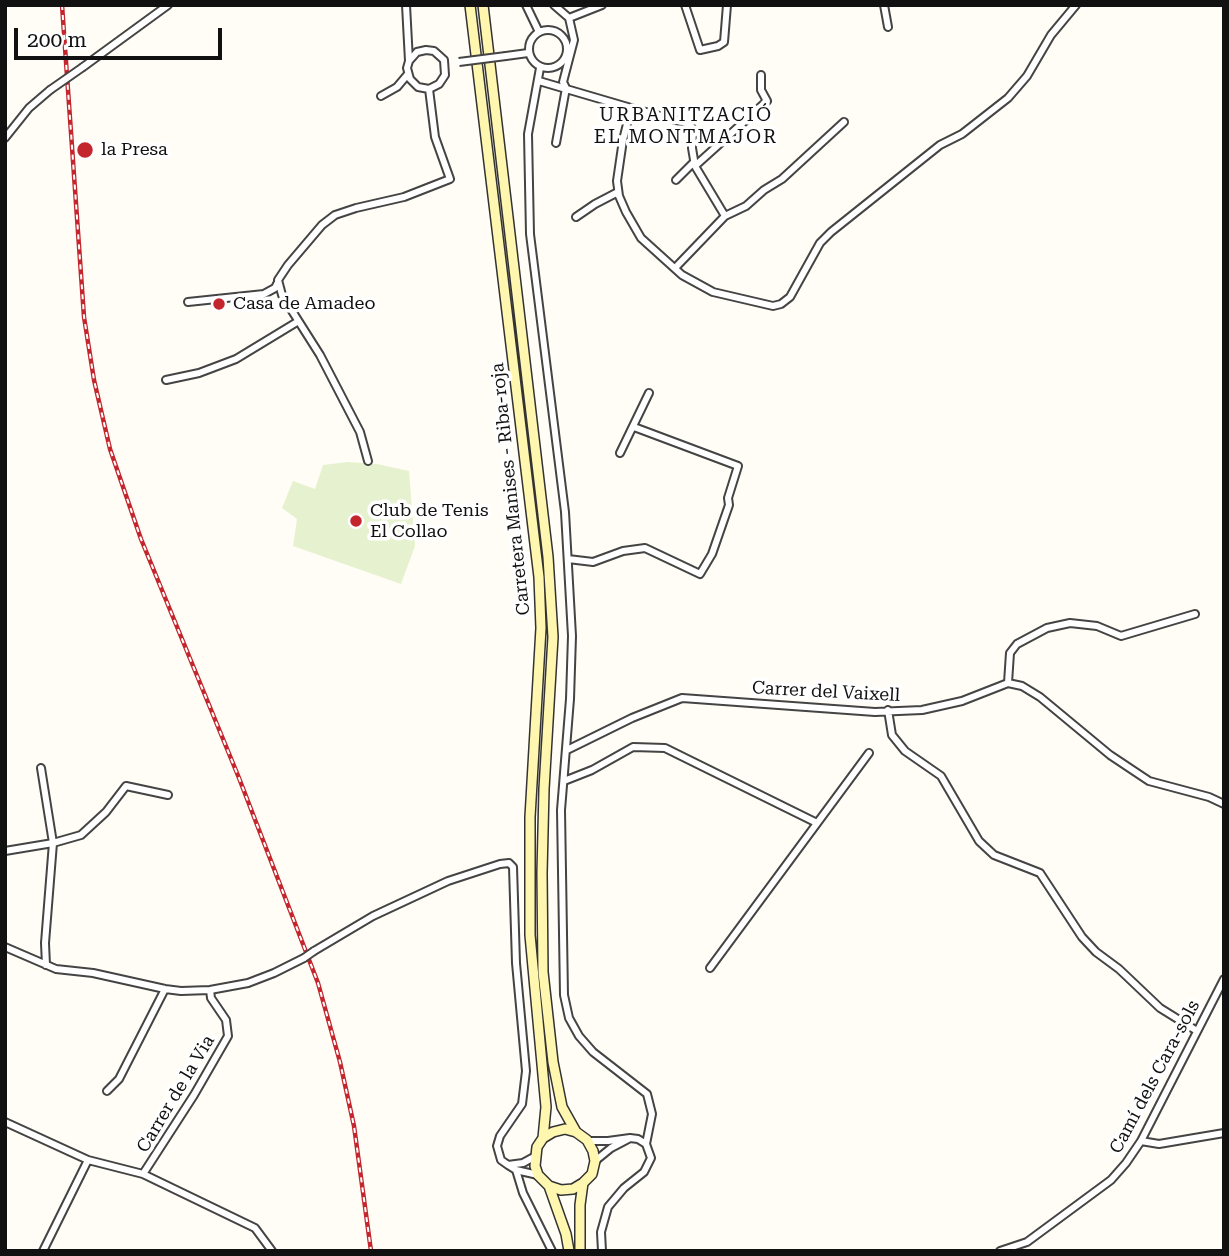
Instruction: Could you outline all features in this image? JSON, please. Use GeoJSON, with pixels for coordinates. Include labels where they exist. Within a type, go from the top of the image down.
{"type":"FeatureCollection","features":[{"type":"Feature","properties":{"kind":"main road","name":"Carretera Manises - Riba-roja"},"geometry":{"type":"LineString","coordinates":[[470,5],[539,577],[541,640],[530,817],[529,896],[533,988],[546,1107],[543,1138]]}},
{"type":"Feature","properties":{"kind":"main road","name":"Carretera Manises - Riba-roja"},"geometry":{"type":"LineString","coordinates":[[482,5],[550,576],[553,673],[544,789],[543,972],[553,1062],[560,1096],[567,1119],[576,1132]]}},
{"type":"Feature","properties":{"kind":"main road"},"geometry":{"type":"LineString","coordinates":[[549,1186],[561,1190],[573,1189],[592,1174],[595,1161],[593,1151],[589,1141],[576,1132],[565,1129],[553,1132],[543,1138],[534,1157],[538,1174],[549,1186],[566,1234],[569,1251]]}},
{"type":"Feature","properties":{"kind":"main road"},"geometry":{"type":"LineString","coordinates":[[580,1251],[579,1219],[583,1183]]}},
{"type":"Feature","properties":{"kind":"street"},"geometry":{"type":"LineString","coordinates":[[5,138],[29,108],[50,90],[168,5]]}},
{"type":"Feature","properties":{"kind":"street"},"geometry":{"type":"LineString","coordinates":[[381,96],[397,86],[408,74],[406,5]]}},
{"type":"Feature","properties":{"kind":"street"},"geometry":{"type":"LineString","coordinates":[[526,5],[539,32]]}},
{"type":"Feature","properties":{"kind":"street"},"geometry":{"type":"LineString","coordinates":[[554,5],[569,18],[574,40],[563,82],[566,88],[556,143]]}},
{"type":"Feature","properties":{"kind":"street"},"geometry":{"type":"LineString","coordinates":[[569,18],[602,5]]}},
{"type":"Feature","properties":{"kind":"street"},"geometry":{"type":"LineString","coordinates":[[685,5],[699,50],[724,42],[727,5]]}},
{"type":"Feature","properties":{"kind":"street"},"geometry":{"type":"LineString","coordinates":[[884,5],[888,27]]}},
{"type":"Feature","properties":{"kind":"street"},"geometry":{"type":"LineString","coordinates":[[631,108],[619,163],[618,192],[641,238],[675,268],[713,292],[773,306],[790,297],[825,237],[940,145],[962,134],[1008,98],[1027,76],[1051,35],[1076,5]]}},
{"type":"Feature","properties":{"kind":"street"},"geometry":{"type":"LineString","coordinates":[[550,30],[559,33],[567,45],[567,52],[561,64],[554,68],[540,68],[530,59],[530,40],[539,32],[550,30]]}},
{"type":"Feature","properties":{"kind":"street"},"geometry":{"type":"LineString","coordinates":[[408,74],[418,87],[429,89],[443,80],[446,69],[438,53],[426,50],[417,52],[409,61]]}},
{"type":"Feature","properties":{"kind":"street"},"geometry":{"type":"LineString","coordinates":[[445,64],[528,53]]}},
{"type":"Feature","properties":{"kind":"street"},"geometry":{"type":"LineString","coordinates":[[540,68],[527,134],[530,234],[565,512],[572,659],[561,810],[564,995],[569,1018],[579,1036],[593,1052],[647,1094],[652,1114],[646,1144],[651,1158],[649,1166],[619,1193],[608,1208],[601,1232],[602,1251]]}},
{"type":"Feature","properties":{"kind":"street"},"geometry":{"type":"LineString","coordinates":[[676,180],[767,101],[761,90],[761,75]]}},
{"type":"Feature","properties":{"kind":"street"},"geometry":{"type":"LineString","coordinates":[[539,81],[690,124],[693,131],[694,164],[725,215]]}},
{"type":"Feature","properties":{"kind":"street"},"geometry":{"type":"LineString","coordinates":[[188,302],[264,294],[275,288],[288,265],[322,225],[335,215],[404,197],[450,179],[435,137],[429,89]]}},
{"type":"Feature","properties":{"kind":"street"},"geometry":{"type":"LineString","coordinates":[[675,268],[725,215],[746,206],[782,179],[844,122]]}},
{"type":"Feature","properties":{"kind":"street"},"geometry":{"type":"LineString","coordinates":[[576,217],[618,192]]}},
{"type":"Feature","properties":{"kind":"street"},"geometry":{"type":"LineString","coordinates":[[278,280],[282,295],[320,355],[360,432],[368,461]]}},
{"type":"Feature","properties":{"kind":"street"},"geometry":{"type":"LineString","coordinates":[[166,380],[199,373],[236,359],[297,322]]}},
{"type":"Feature","properties":{"kind":"street"},"geometry":{"type":"LineString","coordinates":[[620,453],[649,393]]}},
{"type":"Feature","properties":{"kind":"street"},"geometry":{"type":"LineString","coordinates":[[568,559],[593,562],[623,551],[645,548],[701,574],[712,554],[729,505],[728,498],[738,466],[634,427]]}},
{"type":"Feature","properties":{"kind":"street"},"geometry":{"type":"LineString","coordinates":[[1195,614],[1121,636],[1097,626],[1070,623],[1047,628],[1017,643],[1010,653],[1007,683],[1023,686],[1040,697],[1101,748],[1149,781],[1209,797],[1224,804]]}},
{"type":"Feature","properties":{"kind":"street","name":"Carrer del Vaixell"},"geometry":{"type":"LineString","coordinates":[[567,750],[632,718],[682,698],[875,712],[922,710],[962,701],[1007,683]]}},
{"type":"Feature","properties":{"kind":"street"},"geometry":{"type":"LineString","coordinates":[[888,710],[892,735],[905,751],[941,776],[979,841],[993,855],[1040,873],[1096,952],[1119,969],[1160,1008],[1197,1031]]}},
{"type":"Feature","properties":{"kind":"street"},"geometry":{"type":"LineString","coordinates":[[564,781],[592,770],[633,747],[665,748],[817,823]]}},
{"type":"Feature","properties":{"kind":"street"},"geometry":{"type":"LineString","coordinates":[[710,968],[869,753]]}},
{"type":"Feature","properties":{"kind":"street"},"geometry":{"type":"LineString","coordinates":[[41,768],[53,843],[46,965]]}},
{"type":"Feature","properties":{"kind":"street"},"geometry":{"type":"LineString","coordinates":[[5,851],[81,835],[106,812],[126,786],[168,795]]}},
{"type":"Feature","properties":{"kind":"street"},"geometry":{"type":"LineString","coordinates":[[5,947],[56,969],[93,973],[165,989],[210,990],[248,983],[274,973],[304,958],[373,915],[448,881],[509,863],[513,867],[516,963],[526,1071],[522,1104],[500,1136],[497,1146],[498,1155],[508,1165],[516,1170],[538,1174]]}},
{"type":"Feature","properties":{"kind":"street","name":"Camí dels Cara-sols"},"geometry":{"type":"LineString","coordinates":[[1000,1251],[1027,1242],[1111,1180],[1126,1163],[1141,1141],[1224,979]]}},
{"type":"Feature","properties":{"kind":"street"},"geometry":{"type":"LineString","coordinates":[[107,1091],[118,1079],[165,989]]}},
{"type":"Feature","properties":{"kind":"street","name":"Carrer de la Via"},"geometry":{"type":"LineString","coordinates":[[143,1174],[194,1096],[228,1036],[226,1020],[211,998],[210,990]]}},
{"type":"Feature","properties":{"kind":"street"},"geometry":{"type":"LineString","coordinates":[[5,1122],[88,1160],[143,1174],[255,1228],[272,1251]]}},
{"type":"Feature","properties":{"kind":"street"},"geometry":{"type":"LineString","coordinates":[[1141,1141],[1159,1144],[1224,1133]]}},
{"type":"Feature","properties":{"kind":"street"},"geometry":{"type":"LineString","coordinates":[[589,1141],[630,1138],[646,1144]]}},
{"type":"Feature","properties":{"kind":"street"},"geometry":{"type":"LineString","coordinates":[[595,1161],[630,1138]]}},
{"type":"Feature","properties":{"kind":"street"},"geometry":{"type":"LineString","coordinates":[[508,1165],[523,1163],[534,1157]]}},
{"type":"Feature","properties":{"kind":"street"},"geometry":{"type":"LineString","coordinates":[[43,1251],[88,1160]]}},
{"type":"Feature","properties":{"kind":"street"},"geometry":{"type":"LineString","coordinates":[[516,1170],[523,1193],[552,1251]]}},
{"type":"Feature","properties":{"kind":"green space","name":"Club de Tenis El Collao"},"geometry":{"type":"Polygon","coordinates":[[[348,462],[377,464],[409,471],[415,546],[401,584],[293,546],[297,519],[282,508],[293,481],[315,489],[323,465],[348,462]]]}},
{"type":"Feature","properties":{"kind":"railway"},"geometry":{"type":"LineString","coordinates":[[62,5],[84,317],[94,380],[110,449],[141,539],[239,778],[318,983],[354,1126],[371,1251]]}},
{"type":"Feature","properties":{"kind":"place","name":"la Presa"},"geometry":{"type":"Point","coordinates":[85,150]}},
{"type":"Feature","properties":{"kind":"place","name":"Casa de Amadeo"},"geometry":{"type":"Point","coordinates":[219,304]}},
{"type":"Feature","properties":{"kind":"place","name":"Club de Tenis El Collao"},"geometry":{"type":"Point","coordinates":[356,521]}},
{"type":"Feature","properties":{"kind":"district","name":"URBANITZACIÓ EL MONTMAJOR"},"geometry":{"type":"Point","coordinates":[686,126]}}]}
